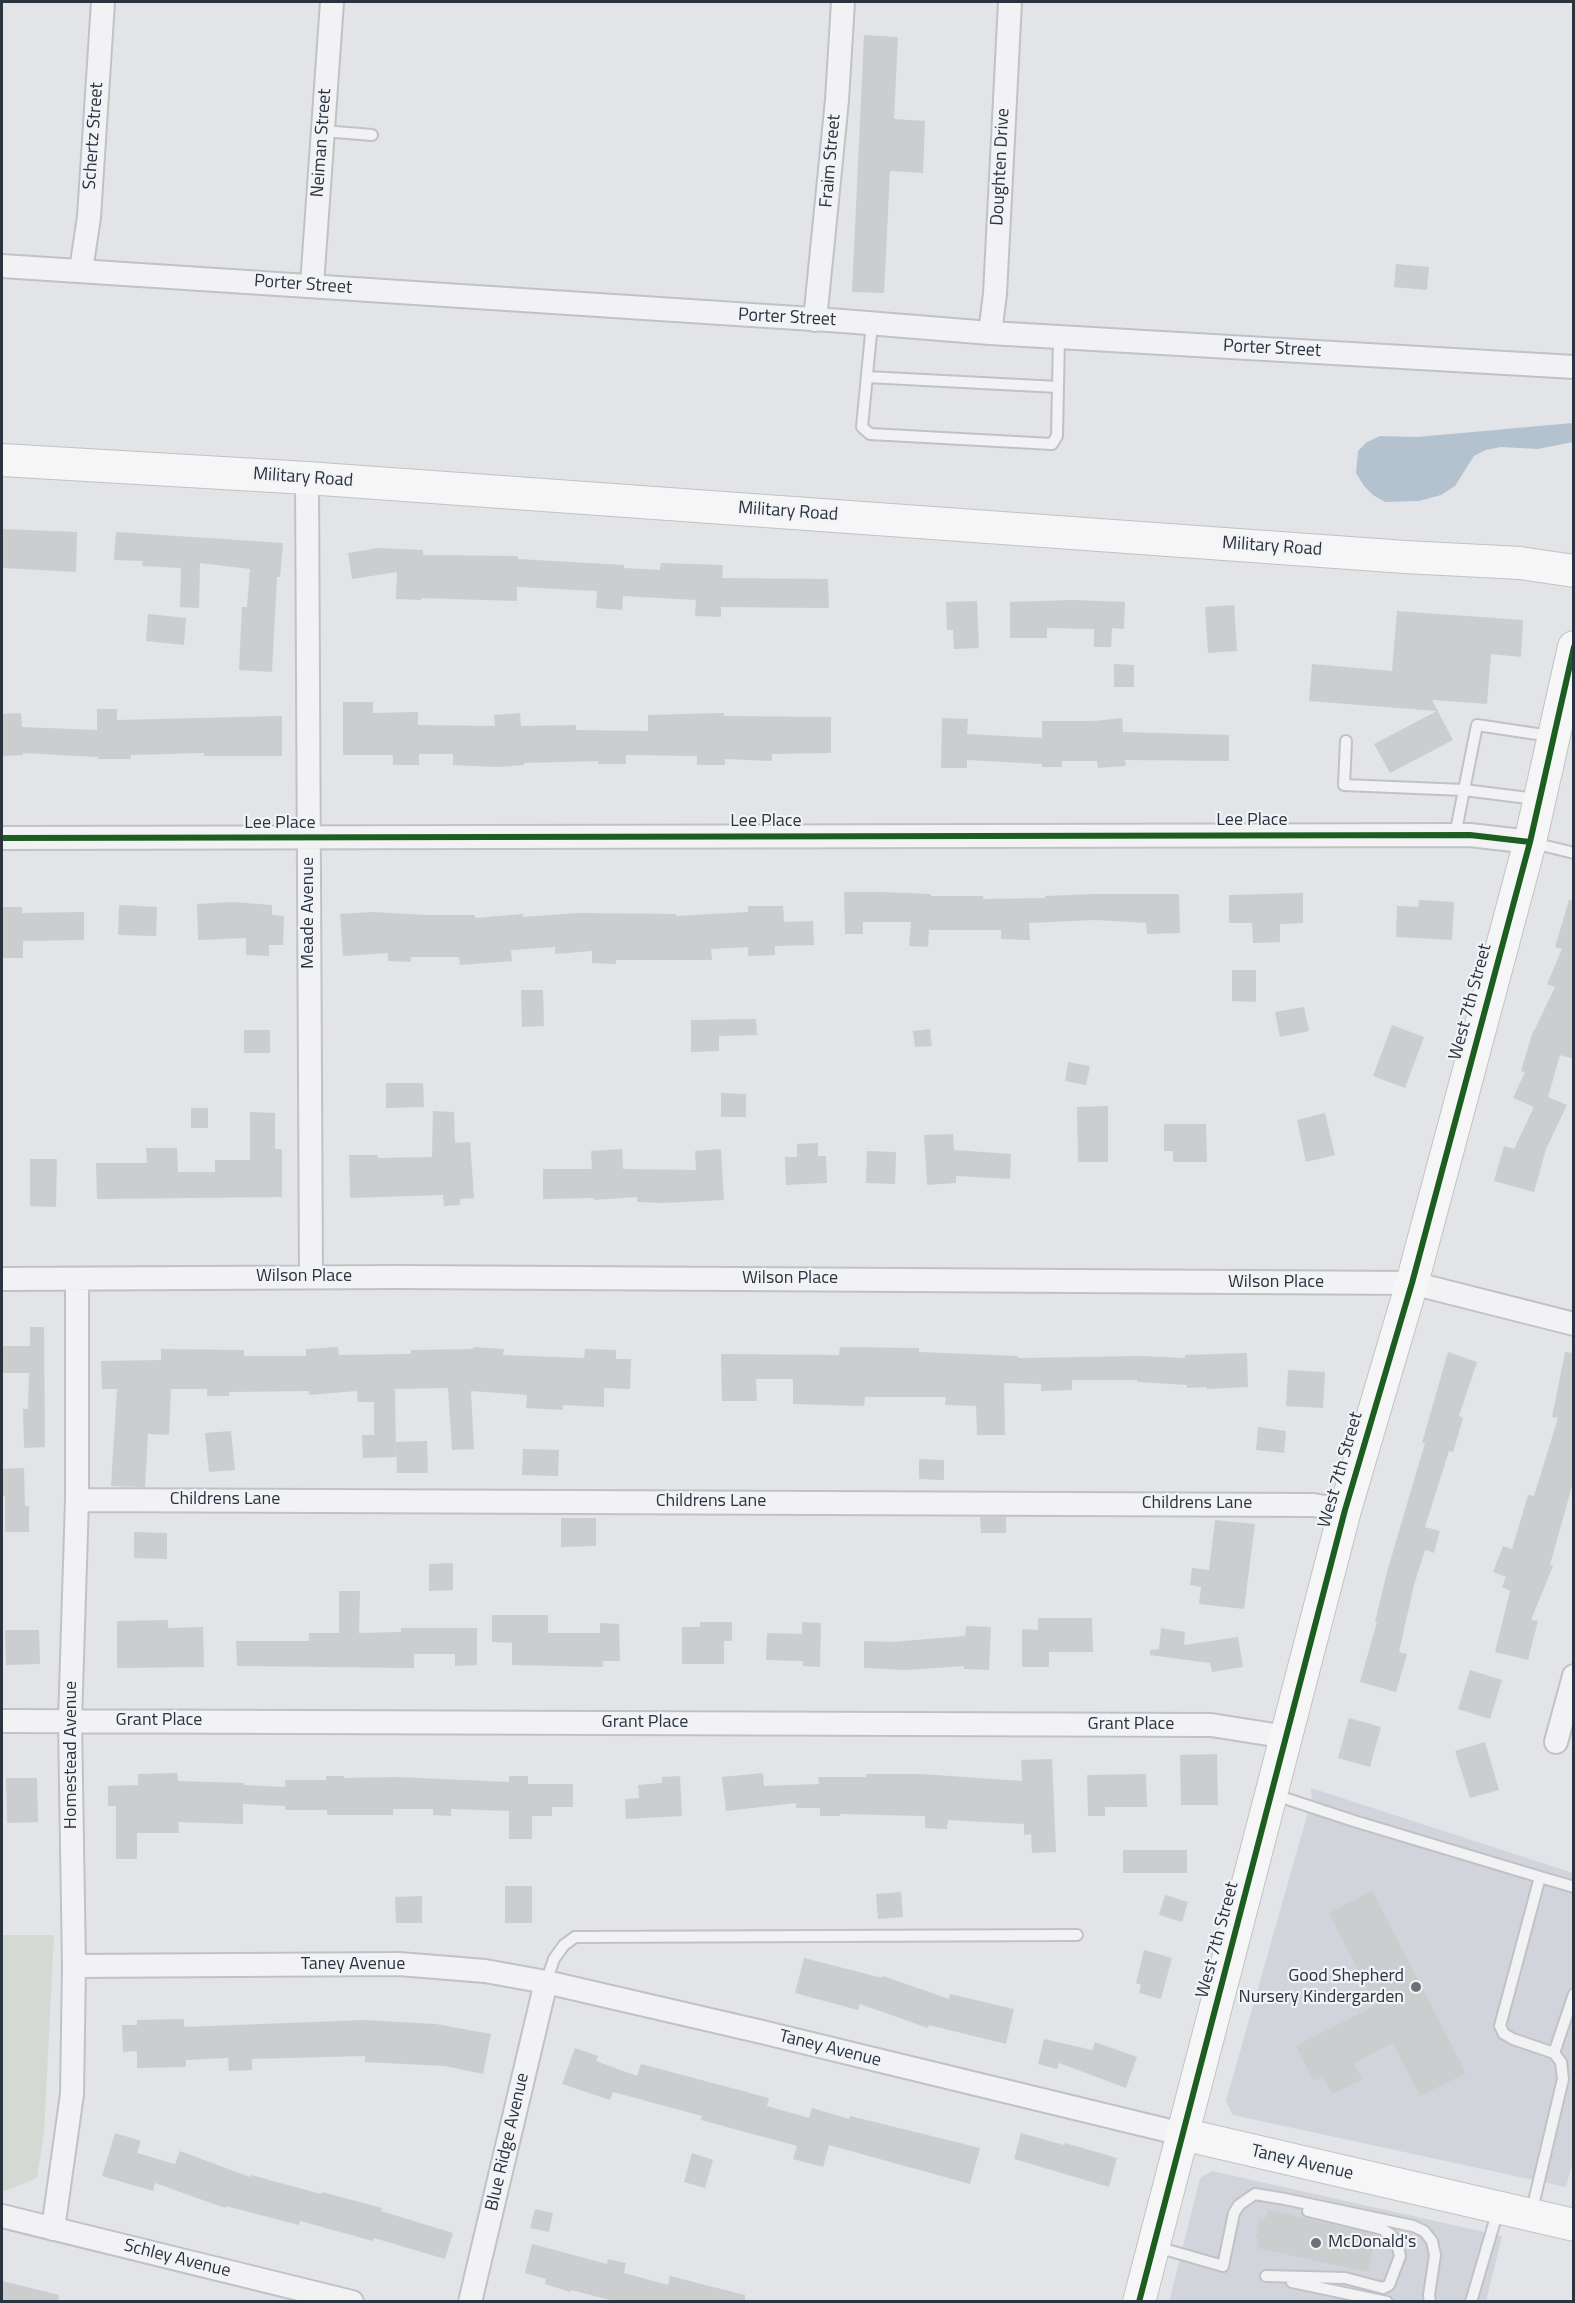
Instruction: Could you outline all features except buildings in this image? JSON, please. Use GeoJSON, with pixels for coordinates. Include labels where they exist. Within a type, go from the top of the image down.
{"type":"FeatureCollection","features":[{"type":"Feature","properties":{"kind":"street","name":"Schertz Street"},"geometry":{"type":"LineString","coordinates":[[81,270],[89,217],[103,2]]}},
{"type":"Feature","properties":{"kind":"street","name":"Neiman Street"},"geometry":{"type":"LineString","coordinates":[[312,285],[332,2]]}},
{"type":"Feature","properties":{"kind":"street","name":"Fraim Street"},"geometry":{"type":"LineString","coordinates":[[815,320],[837,100],[843,2]]}},
{"type":"Feature","properties":{"kind":"street","name":"Doughten Drive"},"geometry":{"type":"LineString","coordinates":[[990,333],[995,294],[1010,2]]}},
{"type":"Feature","properties":{"kind":"street","name":"Porter Street"},"geometry":{"type":"LineString","coordinates":[[2,266],[312,285],[990,333],[1574,367]]}},
{"type":"Feature","properties":{"kind":"street","name":"Military Road"},"geometry":{"type":"LineString","coordinates":[[2,460],[307,478],[1520,563],[1574,571]]}},
{"type":"Feature","properties":{"kind":"street","name":"Meade Avenue"},"geometry":{"type":"LineString","coordinates":[[307,478],[311,1277]]}},
{"type":"Feature","properties":{"kind":"street","name":"West 7th Street"},"geometry":{"type":"LineString","coordinates":[[1139,2301],[1344,1510],[1412,1283],[1530,842],[1574,648]]}},
{"type":"Feature","properties":{"kind":"street","name":"Lee Place"},"geometry":{"type":"LineString","coordinates":[[2,838],[1455,835],[1530,842]]}},
{"type":"Feature","properties":{"kind":"street","name":"Wilson Place"},"geometry":{"type":"LineString","coordinates":[[2,1279],[311,1277],[1412,1283],[1574,1324]]}},
{"type":"Feature","properties":{"kind":"street","name":"Homestead Avenue"},"geometry":{"type":"LineString","coordinates":[[53,2229],[72,2094],[74,1966],[70,1721],[77,1500],[76,1279]]}},
{"type":"Feature","properties":{"kind":"street","name":"Childrens Lane"},"geometry":{"type":"LineString","coordinates":[[77,1500],[1313,1505],[1344,1510]]}},
{"type":"Feature","properties":{"kind":"street"},"geometry":{"type":"LineString","coordinates":[[1556,1742],[1574,1676]]}},
{"type":"Feature","properties":{"kind":"street","name":"Grant Place"},"geometry":{"type":"LineString","coordinates":[[2,1721],[1211,1725],[1287,1737]]}},
{"type":"Feature","properties":{"kind":"street","name":"Taney Avenue"},"geometry":{"type":"LineString","coordinates":[[74,1966],[399,1964],[485,1971],[546,1982],[1574,2225]]}},
{"type":"Feature","properties":{"kind":"street","name":"Blue Ridge Avenue"},"geometry":{"type":"LineString","coordinates":[[470,2301],[546,1982]]}},
{"type":"Feature","properties":{"kind":"street","name":"Schley Avenue"},"geometry":{"type":"LineString","coordinates":[[2,2216],[352,2301]]}},
{"type":"Feature","properties":{"kind":"lane"},"geometry":{"type":"LineString","coordinates":[[323,131],[372,135]]}},
{"type":"Feature","properties":{"kind":"lane"},"geometry":{"type":"LineString","coordinates":[[872,323],[862,427],[870,434],[1052,444],[1057,436],[1059,337]]}},
{"type":"Feature","properties":{"kind":"lane"},"geometry":{"type":"LineString","coordinates":[[867,376],[1058,387]]}},
{"type":"Feature","properties":{"kind":"lane"},"geometry":{"type":"LineString","coordinates":[[1455,835],[1478,725],[1554,736]]}},
{"type":"Feature","properties":{"kind":"lane"},"geometry":{"type":"LineString","coordinates":[[1346,741],[1344,785],[1464,790],[1539,800]]}},
{"type":"Feature","properties":{"kind":"lane"},"geometry":{"type":"LineString","coordinates":[[1530,842],[1574,853]]}},
{"type":"Feature","properties":{"kind":"lane"},"geometry":{"type":"LineString","coordinates":[[1272,1794],[1574,1887]]}},
{"type":"Feature","properties":{"kind":"lane"},"geometry":{"type":"LineString","coordinates":[[1530,2216],[1563,2079],[1561,2062],[1554,2053],[1504,2034],[1500,2026],[1540,1877]]}},
{"type":"Feature","properties":{"kind":"lane"},"geometry":{"type":"LineString","coordinates":[[546,1982],[554,1959],[564,1945],[575,1937],[1077,1935]]}},
{"type":"Feature","properties":{"kind":"lane"},"geometry":{"type":"LineString","coordinates":[[1554,2053],[1574,1994]]}},
{"type":"Feature","properties":{"kind":"lane"},"geometry":{"type":"LineString","coordinates":[[1153,2246],[1223,2266],[1234,2214],[1239,2205],[1254,2194],[1285,2199],[1413,2226],[1424,2231],[1432,2241],[1435,2255],[1430,2301]]}},
{"type":"Feature","properties":{"kind":"lane"},"geometry":{"type":"LineString","coordinates":[[1285,2199],[1299,2208],[1382,2229],[1391,2235],[1397,2244],[1400,2256],[1398,2265],[1389,2285],[1383,2288],[1345,2278],[1266,2276],[1387,2301]]}},
{"type":"Feature","properties":{"kind":"lane"},"geometry":{"type":"LineString","coordinates":[[1471,2301],[1499,2209]]}},
{"type":"Feature","properties":{"kind":"shaded area","name":"Good Shepherd Nursery Kindergarden"},"geometry":{"type":"Polygon","coordinates":[[[1311,1788],[1573,1873],[1574,2157],[1566,2187],[1233,2115],[1226,2101],[1312,1798],[1311,1788]]]}},
{"type":"Feature","properties":{"kind":"shaded area"},"geometry":{"type":"Polygon","coordinates":[[[2,1935],[54,1935],[44,2133],[37,2178],[5,2191],[2,2190],[2,1935]]]}},
{"type":"Feature","properties":{"kind":"shaded area"},"geometry":{"type":"Polygon","coordinates":[[[1212,2171],[1502,2236],[1486,2301],[1169,2302],[1200,2178],[1212,2171]]]}},
{"type":"Feature","properties":{"kind":"water"},"geometry":{"type":"Polygon","coordinates":[[[1573,423],[1573,442],[1538,449],[1501,447],[1486,450],[1474,456],[1455,486],[1441,495],[1419,501],[1385,502],[1364,486],[1356,473],[1358,451],[1367,442],[1380,436],[1417,437],[1573,423]]]}},
{"type":"Feature","properties":{"kind":"cycle path"},"geometry":{"type":"LineString","coordinates":[[1139,2302],[1345,1510],[1412,1283],[1530,842],[1574,647]]}},
{"type":"Feature","properties":{"kind":"cycle path"},"geometry":{"type":"LineString","coordinates":[[2,838],[1470,835],[1530,842]]}},
{"type":"Feature","properties":{"kind":"place","name":"Good Shepherd Nursery Kindergarden"},"geometry":{"type":"Point","coordinates":[1416,1987]}},
{"type":"Feature","properties":{"kind":"place","name":"McDonald's"},"geometry":{"type":"Point","coordinates":[1316,2243]}}]}
